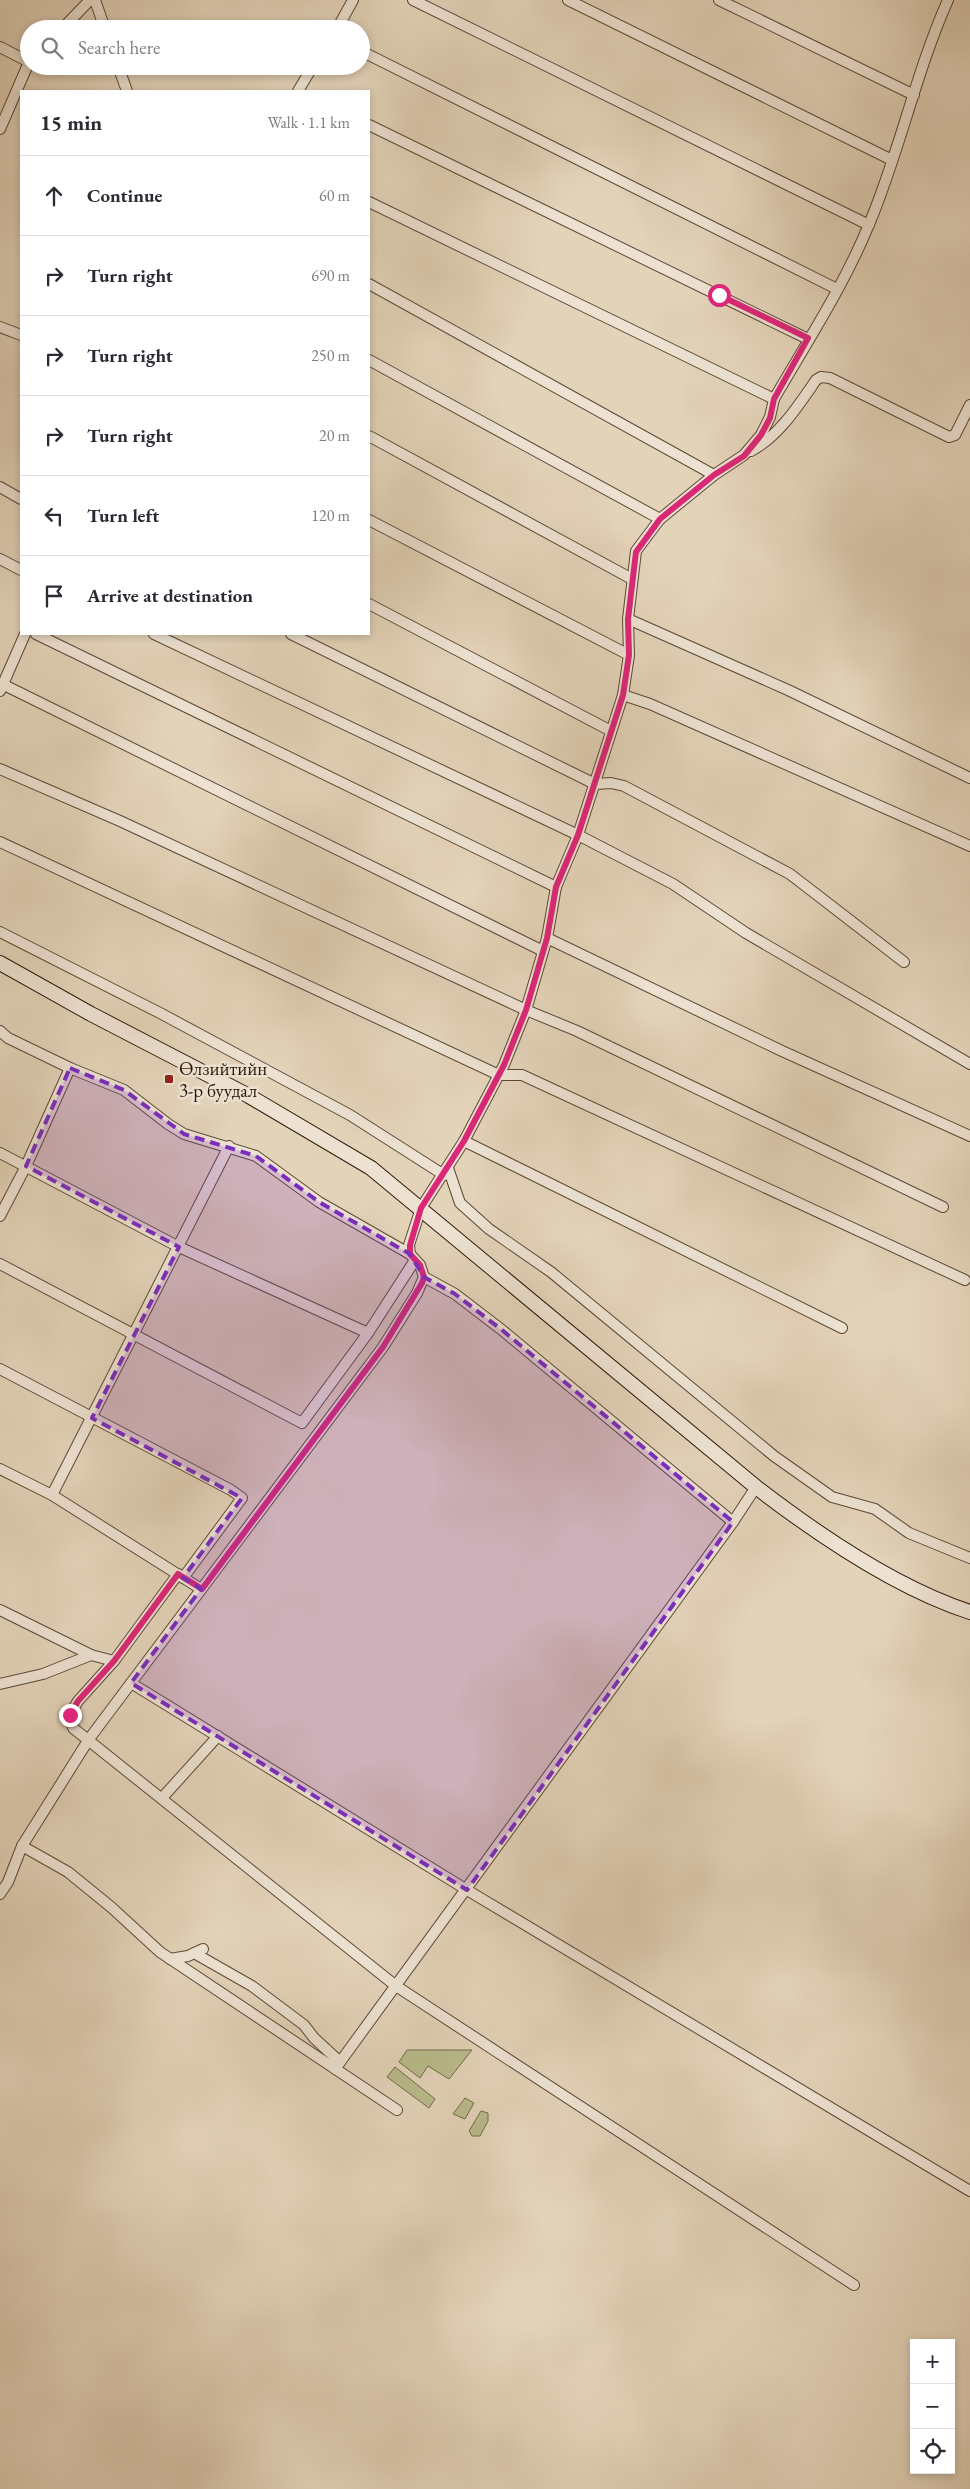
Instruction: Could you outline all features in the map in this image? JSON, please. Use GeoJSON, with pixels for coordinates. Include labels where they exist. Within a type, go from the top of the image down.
{"type":"FeatureCollection","features":[{"type":"Feature","properties":{"kind":"main road"},"geometry":{"type":"LineString","coordinates":[[0,964],[91,1014],[249,1096],[370,1168],[421,1208],[756,1487],[810,1528],[875,1567],[944,1604],[970,1612]]}},
{"type":"Feature","properties":{"kind":"street"},"geometry":{"type":"LineString","coordinates":[[71,20],[90,0]]}},
{"type":"Feature","properties":{"kind":"street"},"geometry":{"type":"LineString","coordinates":[[95,0],[102,20]]}},
{"type":"Feature","properties":{"kind":"street"},"geometry":{"type":"LineString","coordinates":[[342,20],[354,0]]}},
{"type":"Feature","properties":{"kind":"street"},"geometry":{"type":"LineString","coordinates":[[413,0],[869,225]]}},
{"type":"Feature","properties":{"kind":"street"},"geometry":{"type":"LineString","coordinates":[[568,0],[892,160]]}},
{"type":"Feature","properties":{"kind":"street"},"geometry":{"type":"LineString","coordinates":[[719,0],[914,94]]}},
{"type":"Feature","properties":{"kind":"street"},"geometry":{"type":"LineString","coordinates":[[744,456],[761,435],[770,418],[774,399],[837,289],[869,225],[931,38],[948,0]]}},
{"type":"Feature","properties":{"kind":"street"},"geometry":{"type":"LineString","coordinates":[[0,47],[20,57]]}},
{"type":"Feature","properties":{"kind":"street"},"geometry":{"type":"LineString","coordinates":[[370,56],[837,289]]}},
{"type":"Feature","properties":{"kind":"street"},"geometry":{"type":"LineString","coordinates":[[0,129],[23,75]]}},
{"type":"Feature","properties":{"kind":"street"},"geometry":{"type":"LineString","coordinates":[[121,75],[127,90]]}},
{"type":"Feature","properties":{"kind":"street"},"geometry":{"type":"LineString","coordinates":[[300,90],[309,75]]}},
{"type":"Feature","properties":{"kind":"street"},"geometry":{"type":"LineString","coordinates":[[370,125],[808,338]]}},
{"type":"Feature","properties":{"kind":"street"},"geometry":{"type":"LineString","coordinates":[[370,202],[774,399]]}},
{"type":"Feature","properties":{"kind":"street"},"geometry":{"type":"LineString","coordinates":[[370,285],[714,475]]}},
{"type":"Feature","properties":{"kind":"street"},"geometry":{"type":"LineString","coordinates":[[0,327],[20,335]]}},
{"type":"Feature","properties":{"kind":"street"},"geometry":{"type":"LineString","coordinates":[[370,361],[660,519]]}},
{"type":"Feature","properties":{"kind":"street"},"geometry":{"type":"LineString","coordinates":[[733,1522],[502,1330],[455,1294],[424,1277],[413,1257],[410,1245],[421,1208],[446,1172],[499,1075],[526,1010],[547,938],[556,887],[578,835],[623,695],[629,655],[628,619],[636,552],[660,519],[714,475],[762,445],[794,412],[816,380],[821,377],[830,378],[949,436],[955,435],[970,405]]}},
{"type":"Feature","properties":{"kind":"street"},"geometry":{"type":"LineString","coordinates":[[370,437],[632,579]]}},
{"type":"Feature","properties":{"kind":"street"},"geometry":{"type":"LineString","coordinates":[[0,487],[20,498]]}},
{"type":"Feature","properties":{"kind":"street"},"geometry":{"type":"LineString","coordinates":[[370,521],[629,655]]}},
{"type":"Feature","properties":{"kind":"street"},"geometry":{"type":"LineString","coordinates":[[0,559],[20,569]]}},
{"type":"Feature","properties":{"kind":"street"},"geometry":{"type":"LineString","coordinates":[[370,605],[611,731]]}},
{"type":"Feature","properties":{"kind":"street"},"geometry":{"type":"LineString","coordinates":[[628,619],[788,690],[970,778]]}},
{"type":"Feature","properties":{"kind":"street"},"geometry":{"type":"LineString","coordinates":[[25,635],[1,686],[543,951]]}},
{"type":"Feature","properties":{"kind":"street"},"geometry":{"type":"LineString","coordinates":[[38,635],[556,887]]}},
{"type":"Feature","properties":{"kind":"street"},"geometry":{"type":"LineString","coordinates":[[156,635],[578,835],[673,884],[746,933],[970,1064]]}},
{"type":"Feature","properties":{"kind":"street"},"geometry":{"type":"LineString","coordinates":[[293,635],[595,784],[611,783],[624,786],[790,874],[904,962]]}},
{"type":"Feature","properties":{"kind":"street"},"geometry":{"type":"LineString","coordinates":[[623,695],[650,704],[970,846]]}},
{"type":"Feature","properties":{"kind":"street"},"geometry":{"type":"LineString","coordinates":[[0,769],[120,821],[526,1010],[577,1031],[943,1207]]}},
{"type":"Feature","properties":{"kind":"street"},"geometry":{"type":"LineString","coordinates":[[0,842],[499,1075],[522,1075],[965,1280]]}},
{"type":"Feature","properties":{"kind":"street"},"geometry":{"type":"LineString","coordinates":[[0,932],[160,1013],[350,1115],[446,1172],[460,1203],[475,1216],[551,1272],[774,1456],[832,1497],[875,1510],[908,1534],[970,1558]]}},
{"type":"Feature","properties":{"kind":"street"},"geometry":{"type":"LineString","coordinates":[[547,938],[782,1051],[970,1136]]}},
{"type":"Feature","properties":{"kind":"street"},"geometry":{"type":"LineString","coordinates":[[0,1031],[8,1038],[70,1068],[124,1090],[184,1134],[229,1146],[256,1156],[319,1202],[413,1257]]}},
{"type":"Feature","properties":{"kind":"street"},"geometry":{"type":"LineString","coordinates":[[0,1216],[26,1166],[70,1068]]}},
{"type":"Feature","properties":{"kind":"street"},"geometry":{"type":"LineString","coordinates":[[464,1141],[842,1328]]}},
{"type":"Feature","properties":{"kind":"street"},"geometry":{"type":"LineString","coordinates":[[52,1495],[229,1146]]}},
{"type":"Feature","properties":{"kind":"street"},"geometry":{"type":"LineString","coordinates":[[0,1152],[179,1247],[368,1333]]}},
{"type":"Feature","properties":{"kind":"street"},"geometry":{"type":"LineString","coordinates":[[0,1264],[302,1423],[368,1333],[413,1257]]}},
{"type":"Feature","properties":{"kind":"street"},"geometry":{"type":"LineString","coordinates":[[0,1894],[8,1882],[22,1846],[89,1740],[383,1347],[417,1294],[424,1277]]}},
{"type":"Feature","properties":{"kind":"street"},"geometry":{"type":"LineString","coordinates":[[0,1369],[232,1490],[242,1498],[114,1661],[78,1701],[70,1715],[73,1728],[396,1986],[854,2284]]}},
{"type":"Feature","properties":{"kind":"street"},"geometry":{"type":"LineString","coordinates":[[0,1469],[52,1495],[202,1589]]}},
{"type":"Feature","properties":{"kind":"street"},"geometry":{"type":"LineString","coordinates":[[338,2065],[467,1890],[733,1522],[756,1487]]}},
{"type":"Feature","properties":{"kind":"street"},"geometry":{"type":"LineString","coordinates":[[0,1610],[91,1654],[114,1661]]}},
{"type":"Feature","properties":{"kind":"street"},"geometry":{"type":"LineString","coordinates":[[0,1684],[43,1674],[91,1654]]}},
{"type":"Feature","properties":{"kind":"street"},"geometry":{"type":"LineString","coordinates":[[131,1683],[467,1890],[970,2191]]}},
{"type":"Feature","properties":{"kind":"street"},"geometry":{"type":"LineString","coordinates":[[162,1798],[218,1736]]}},
{"type":"Feature","properties":{"kind":"street"},"geometry":{"type":"LineString","coordinates":[[22,1846],[68,1872],[170,1959],[338,2065],[397,2110]]}},
{"type":"Feature","properties":{"kind":"street"},"geometry":{"type":"LineString","coordinates":[[170,1959],[198,1951],[252,1986],[304,2025],[338,2065]]}},
{"type":"Feature","properties":{"kind":"highlighted area"},"geometry":{"type":"Polygon","coordinates":[[[70,1068],[124,1090],[184,1134],[256,1156],[319,1202],[410,1254],[424,1277],[455,1294],[502,1330],[733,1522],[467,1890],[131,1683],[201,1589],[183,1578],[242,1498],[92,1418],[179,1247],[26,1166],[70,1068]]]}},
{"type":"Feature","properties":{"kind":"green space"},"geometry":{"type":"Polygon","coordinates":[[[407,2050],[472,2050],[449,2079],[428,2066],[420,2078],[399,2062],[407,2050]]]}},
{"type":"Feature","properties":{"kind":"green space"},"geometry":{"type":"Polygon","coordinates":[[[395,2067],[435,2099],[429,2108],[387,2077],[395,2067]]]}},
{"type":"Feature","properties":{"kind":"green space"},"geometry":{"type":"Polygon","coordinates":[[[465,2098],[474,2103],[465,2119],[453,2114],[465,2098]]]}},
{"type":"Feature","properties":{"kind":"green space"},"geometry":{"type":"Polygon","coordinates":[[[481,2111],[488,2113],[488,2121],[480,2136],[472,2136],[469,2131],[481,2111]]]}},
{"type":"Feature","properties":{"kind":"place","name":"Өлзийтийн 3-р буудал"},"geometry":{"type":"Point","coordinates":[169,1079]}},
{"type":"Feature","properties":{"kind":"route"},"geometry":{"type":"LineString","coordinates":[[70,1715],[78,1701],[114,1661],[178,1574],[202,1589],[383,1347],[417,1294],[424,1277],[420,1265],[410,1254],[410,1245],[421,1208],[444,1175],[464,1141],[504,1065],[526,1010],[547,938],[556,887],[578,835],[623,695],[628,672],[628,619],[633,560],[636,552],[660,519],[714,475],[744,456],[761,435],[770,418],[774,399],[808,338],[719,295]]}}]}
